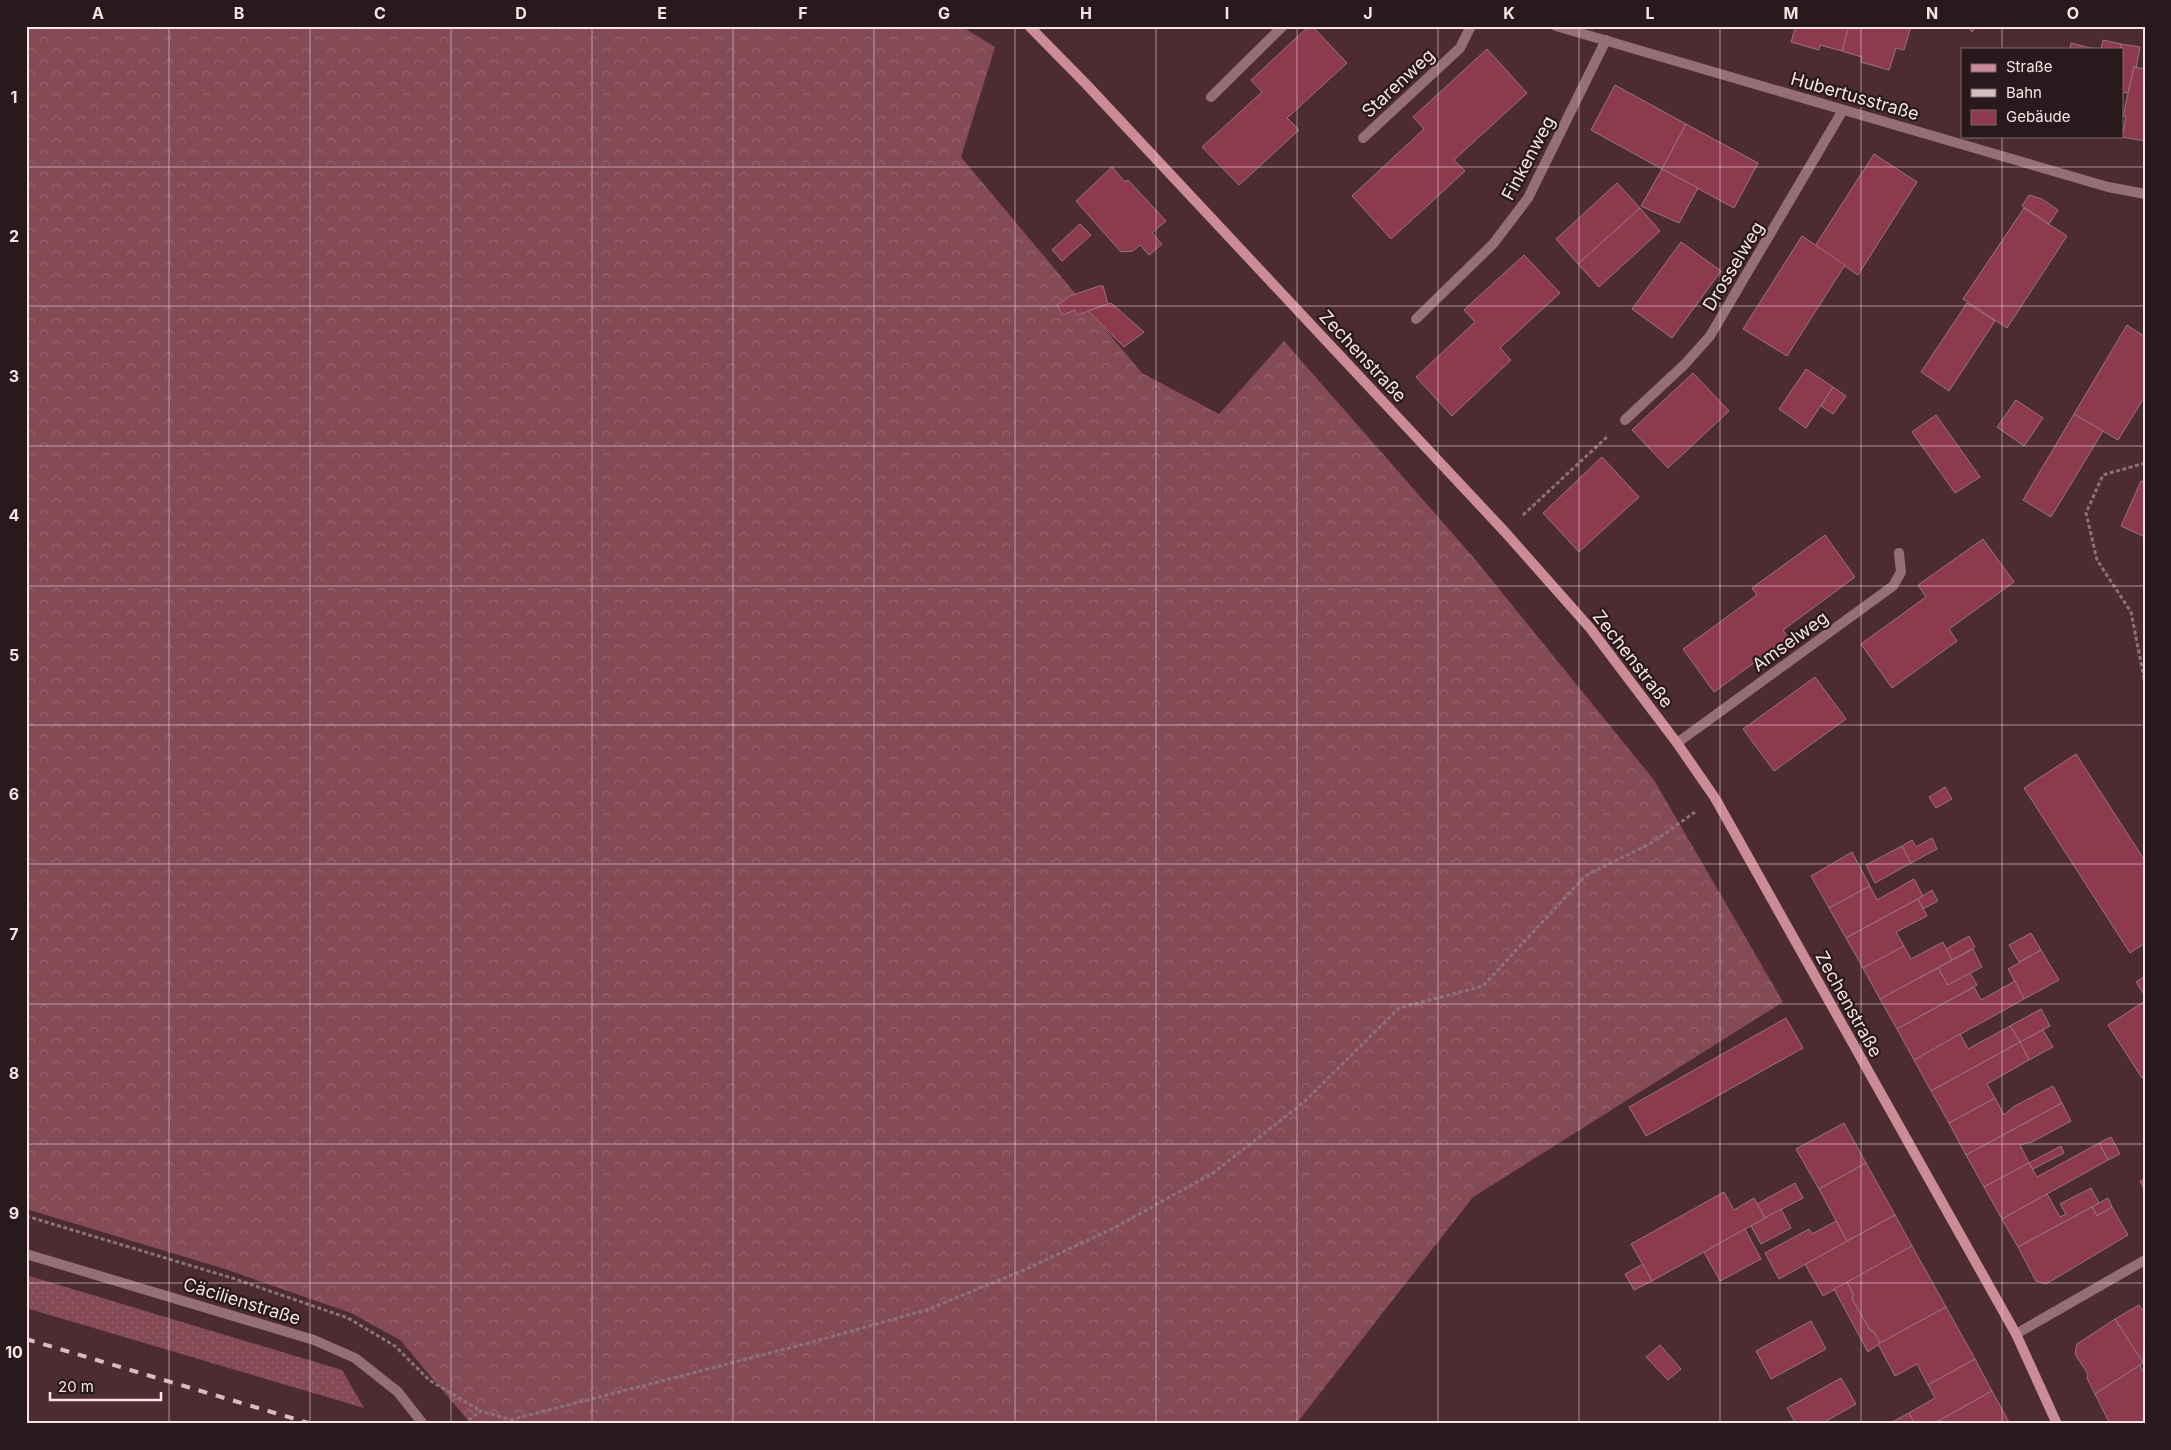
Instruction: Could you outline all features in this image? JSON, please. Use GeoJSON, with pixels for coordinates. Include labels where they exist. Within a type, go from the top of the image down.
{"type":"FeatureCollection","features":[{"type":"Feature","properties":{"kind":"main road","name":"Zechenstraße"},"geometry":{"type":"LineString","coordinates":[[1029,26],[1086,84],[1505,532],[1590,628],[1678,743],[1715,798],[2016,1334],[2057,1424]]}},
{"type":"Feature","properties":{"kind":"street"},"geometry":{"type":"LineString","coordinates":[[1211,97],[1283,26]]}},
{"type":"Feature","properties":{"kind":"street","name":"Starenweg"},"geometry":{"type":"LineString","coordinates":[[1363,138],[1460,48],[1472,26]]}},
{"type":"Feature","properties":{"kind":"street","name":"Hubertusstraße"},"geometry":{"type":"LineString","coordinates":[[1556,26],[2108,187],[2145,194]]}},
{"type":"Feature","properties":{"kind":"street","name":"Finkenweg"},"geometry":{"type":"LineString","coordinates":[[1416,319],[1493,244],[1528,198],[1606,40]]}},
{"type":"Feature","properties":{"kind":"street","name":"Drosselweg"},"geometry":{"type":"LineString","coordinates":[[1625,420],[1686,364],[1710,336],[1844,110]]}},
{"type":"Feature","properties":{"kind":"street","name":"Amselweg"},"geometry":{"type":"LineString","coordinates":[[1678,743],[1893,586],[1901,572],[1899,553]]}},
{"type":"Feature","properties":{"kind":"street","name":"Cäcilienstraße"},"geometry":{"type":"LineString","coordinates":[[26,1254],[314,1340],[355,1358],[398,1392],[423,1424]]}},
{"type":"Feature","properties":{"kind":"street"},"geometry":{"type":"LineString","coordinates":[[2016,1334],[2145,1260]]}},
{"type":"Feature","properties":{"kind":"path"},"geometry":{"type":"LineString","coordinates":[[1505,532],[1608,436]]}},
{"type":"Feature","properties":{"kind":"path"},"geometry":{"type":"LineString","coordinates":[[2145,463],[2103,475],[2086,513],[2097,560],[2131,612],[2145,683]]}},
{"type":"Feature","properties":{"kind":"path"},"geometry":{"type":"LineString","coordinates":[[510,1420],[805,1344],[926,1310],[1022,1271],[1112,1230],[1213,1173],[1304,1102],[1400,1008],[1483,986],[1585,876],[1654,842],[1715,798]]}},
{"type":"Feature","properties":{"kind":"path"},"geometry":{"type":"LineString","coordinates":[[463,1424],[481,1411],[525,1424]]}},
{"type":"Feature","properties":{"kind":"green space"},"geometry":{"type":"Polygon","coordinates":[[[26,26],[961,26],[995,47],[961,157],[1142,373],[1219,414],[1284,341],[1474,558],[1654,780],[1783,1002],[1473,1197],[1296,1424],[471,1424],[400,1340],[351,1313],[225,1269],[26,1209],[26,26]]]}},
{"type":"Feature","properties":{"kind":"green space"},"geometry":{"type":"Polygon","coordinates":[[[26,1275],[342,1370],[364,1408],[26,1308],[26,1275]]]}},
{"type":"Feature","properties":{"kind":"building"},"geometry":{"type":"Polygon","coordinates":[[[1309,26],[1312,26],[1347,63],[1287,118],[1299,130],[1239,185],[1202,147],[1262,92],[1251,80],[1309,26]]]}},
{"type":"Feature","properties":{"kind":"building"},"geometry":{"type":"Polygon","coordinates":[[[1796,26],[1849,26],[1842,51],[1820,45],[1819,50],[1791,42],[1796,26]]]}},
{"type":"Feature","properties":{"kind":"building"},"geometry":{"type":"Polygon","coordinates":[[[1849,26],[1911,26],[1904,50],[1896,48],[1889,70],[1861,62],[1862,57],[1842,51],[1849,26]]]}},
{"type":"Feature","properties":{"kind":"building"},"geometry":{"type":"Polygon","coordinates":[[[1967,26],[1977,26],[1972,32],[1967,26]]]}},
{"type":"Feature","properties":{"kind":"building"},"geometry":{"type":"Polygon","coordinates":[[[2103,40],[2121,44],[2121,48],[2101,48],[2103,40]]]}},
{"type":"Feature","properties":{"kind":"building"},"geometry":{"type":"Polygon","coordinates":[[[2071,43],[2091,48],[2070,48],[2071,43]]]}},
{"type":"Feature","properties":{"kind":"building"},"geometry":{"type":"Polygon","coordinates":[[[2121,44],[2140,47],[2128,93],[2124,92],[2124,48],[2121,48],[2121,44]]]}},
{"type":"Feature","properties":{"kind":"building"},"geometry":{"type":"Polygon","coordinates":[[[1487,49],[1527,93],[1454,160],[1465,171],[1391,239],[1352,196],[1424,129],[1413,117],[1487,49]]]}},
{"type":"Feature","properties":{"kind":"building"},"geometry":{"type":"Polygon","coordinates":[[[2134,67],[2145,69],[2145,141],[2124,137],[2126,117],[2124,116],[2134,67]]]}},
{"type":"Feature","properties":{"kind":"building"},"geometry":{"type":"Polygon","coordinates":[[[1615,85],[1686,124],[1662,169],[1591,130],[1615,85]]]}},
{"type":"Feature","properties":{"kind":"building"},"geometry":{"type":"Polygon","coordinates":[[[1686,124],[1758,163],[1734,208],[1662,169],[1686,124]]]}},
{"type":"Feature","properties":{"kind":"building"},"geometry":{"type":"Polygon","coordinates":[[[1874,154],[1917,182],[1858,275],[1815,246],[1874,154]]]}},
{"type":"Feature","properties":{"kind":"building"},"geometry":{"type":"Polygon","coordinates":[[[1112,167],[1125,182],[1128,180],[1166,221],[1152,233],[1162,244],[1149,255],[1140,245],[1133,251],[1121,252],[1076,201],[1112,167]]]}},
{"type":"Feature","properties":{"kind":"building"},"geometry":{"type":"Polygon","coordinates":[[[1662,169],[1698,188],[1679,223],[1641,206],[1662,169]]]}},
{"type":"Feature","properties":{"kind":"building"},"geometry":{"type":"Polygon","coordinates":[[[1617,183],[1640,208],[1578,264],[1556,239],[1617,183]]]}},
{"type":"Feature","properties":{"kind":"building"},"geometry":{"type":"Polygon","coordinates":[[[2029,195],[2042,199],[2058,210],[2049,224],[2022,206],[2029,195]]]}},
{"type":"Feature","properties":{"kind":"building"},"geometry":{"type":"Polygon","coordinates":[[[1640,208],[1660,231],[1599,287],[1578,264],[1640,208]]]}},
{"type":"Feature","properties":{"kind":"building"},"geometry":{"type":"Polygon","coordinates":[[[2024,208],[2067,236],[2007,328],[1963,299],[2024,208]]]}},
{"type":"Feature","properties":{"kind":"building"},"geometry":{"type":"Polygon","coordinates":[[[1080,224],[1091,235],[1062,261],[1052,250],[1080,224]]]}},
{"type":"Feature","properties":{"kind":"building"},"geometry":{"type":"Polygon","coordinates":[[[1802,236],[1845,265],[1787,356],[1743,329],[1802,236]]]}},
{"type":"Feature","properties":{"kind":"building"},"geometry":{"type":"Polygon","coordinates":[[[1681,242],[1721,271],[1672,338],[1632,309],[1681,242]]]}},
{"type":"Feature","properties":{"kind":"building"},"geometry":{"type":"Polygon","coordinates":[[[1524,255],[1560,293],[1500,348],[1511,360],[1452,416],[1416,377],[1475,322],[1464,310],[1524,255]]]}},
{"type":"Feature","properties":{"kind":"building"},"geometry":{"type":"Polygon","coordinates":[[[1103,286],[1108,304],[1077,315],[1075,310],[1063,315],[1057,305],[1070,296],[1103,286]]]}},
{"type":"Feature","properties":{"kind":"building"},"geometry":{"type":"Polygon","coordinates":[[[1111,303],[1144,332],[1124,347],[1088,311],[1111,303]]]}},
{"type":"Feature","properties":{"kind":"building"},"geometry":{"type":"Polygon","coordinates":[[[1967,303],[1995,321],[1949,391],[1921,372],[1967,303]]]}},
{"type":"Feature","properties":{"kind":"building"},"geometry":{"type":"Polygon","coordinates":[[[2127,325],[2145,337],[2145,396],[2118,440],[2074,414],[2127,325]]]}},
{"type":"Feature","properties":{"kind":"building"},"geometry":{"type":"Polygon","coordinates":[[[1806,369],[1833,387],[1806,428],[1779,409],[1806,369]]]}},
{"type":"Feature","properties":{"kind":"building"},"geometry":{"type":"Polygon","coordinates":[[[1693,373],[1729,411],[1668,468],[1632,430],[1693,373]]]}},
{"type":"Feature","properties":{"kind":"building"},"geometry":{"type":"Polygon","coordinates":[[[1833,387],[1846,396],[1833,414],[1821,406],[1833,387]]]}},
{"type":"Feature","properties":{"kind":"building"},"geometry":{"type":"Polygon","coordinates":[[[2016,400],[2043,418],[2024,446],[1997,427],[2016,400]]]}},
{"type":"Feature","properties":{"kind":"building"},"geometry":{"type":"Polygon","coordinates":[[[2074,414],[2103,431],[2051,517],[2023,500],[2074,414]]]}},
{"type":"Feature","properties":{"kind":"building"},"geometry":{"type":"Polygon","coordinates":[[[1936,415],[1980,477],[1955,493],[1912,432],[1936,415]]]}},
{"type":"Feature","properties":{"kind":"building"},"geometry":{"type":"Polygon","coordinates":[[[1602,457],[1639,497],[1579,552],[1543,513],[1602,457]]]}},
{"type":"Feature","properties":{"kind":"building"},"geometry":{"type":"Polygon","coordinates":[[[2141,481],[2145,482],[2145,537],[2121,526],[2141,481]]]}},
{"type":"Feature","properties":{"kind":"building"},"geometry":{"type":"Polygon","coordinates":[[[1825,535],[1855,577],[1783,630],[1788,638],[1714,692],[1683,649],[1757,595],[1752,588],[1825,535]]]}},
{"type":"Feature","properties":{"kind":"building"},"geometry":{"type":"Polygon","coordinates":[[[1983,539],[2014,582],[1949,629],[1957,641],[1892,688],[1861,644],[1926,597],[1918,585],[1983,539]]]}},
{"type":"Feature","properties":{"kind":"building"},"geometry":{"type":"Polygon","coordinates":[[[1815,677],[1846,719],[1774,771],[1743,729],[1815,677]]]}},
{"type":"Feature","properties":{"kind":"building"},"geometry":{"type":"Polygon","coordinates":[[[2076,754],[2145,861],[2145,943],[2130,953],[2024,788],[2076,754]]]}},
{"type":"Feature","properties":{"kind":"building"},"geometry":{"type":"Polygon","coordinates":[[[1945,787],[1952,799],[1936,808],[1929,797],[1945,787]]]}},
{"type":"Feature","properties":{"kind":"building"},"geometry":{"type":"Polygon","coordinates":[[[1932,838],[1937,849],[1911,863],[1902,846],[1912,840],[1916,847],[1932,838]]]}},
{"type":"Feature","properties":{"kind":"building"},"geometry":{"type":"Polygon","coordinates":[[[1902,846],[1911,863],[1875,883],[1866,865],[1902,846]]]}},
{"type":"Feature","properties":{"kind":"building"},"geometry":{"type":"Polygon","coordinates":[[[1852,852],[1870,886],[1829,908],[1811,876],[1852,852]]]}},
{"type":"Feature","properties":{"kind":"building"},"geometry":{"type":"Polygon","coordinates":[[[1914,879],[1923,896],[1846,938],[1829,908],[1870,886],[1877,900],[1914,879]]]}},
{"type":"Feature","properties":{"kind":"building"},"geometry":{"type":"Polygon","coordinates":[[[1932,890],[1938,901],[1923,909],[1918,899],[1932,890]]]}},
{"type":"Feature","properties":{"kind":"building"},"geometry":{"type":"Polygon","coordinates":[[[1918,899],[1927,916],[1896,932],[1904,946],[1863,968],[1846,938],[1918,899]]]}},
{"type":"Feature","properties":{"kind":"building"},"geometry":{"type":"Polygon","coordinates":[[[2031,933],[2041,950],[2019,962],[2009,945],[2031,933]]]}},
{"type":"Feature","properties":{"kind":"building"},"geometry":{"type":"Polygon","coordinates":[[[1969,936],[1975,947],[1952,960],[1946,949],[1969,936]]]}},
{"type":"Feature","properties":{"kind":"building"},"geometry":{"type":"Polygon","coordinates":[[[1943,942],[1952,960],[1880,999],[1863,968],[1904,946],[1911,959],[1943,942]]]}},
{"type":"Feature","properties":{"kind":"building"},"geometry":{"type":"Polygon","coordinates":[[[1973,949],[1982,967],[1948,985],[1938,968],[1973,949]]]}},
{"type":"Feature","properties":{"kind":"building"},"geometry":{"type":"Polygon","coordinates":[[[2041,950],[2059,980],[2024,999],[2008,969],[2041,950]]]}},
{"type":"Feature","properties":{"kind":"building"},"geometry":{"type":"Polygon","coordinates":[[[1938,968],[1948,985],[1970,973],[1977,985],[1897,1029],[1880,999],[1938,968]]]}},
{"type":"Feature","properties":{"kind":"building"},"geometry":{"type":"Polygon","coordinates":[[[2145,976],[2145,996],[2136,982],[2145,976]]]}},
{"type":"Feature","properties":{"kind":"building"},"geometry":{"type":"Polygon","coordinates":[[[2015,981],[2024,999],[1914,1060],[1897,1029],[1974,987],[1981,1000],[2015,981]]]}},
{"type":"Feature","properties":{"kind":"building"},"geometry":{"type":"Polygon","coordinates":[[[2145,1001],[2145,1076],[2142,1078],[2108,1025],[2145,1001]]]}},
{"type":"Feature","properties":{"kind":"building"},"geometry":{"type":"Polygon","coordinates":[[[2041,1009],[2050,1026],[2020,1042],[2010,1026],[2041,1009]]]}},
{"type":"Feature","properties":{"kind":"building"},"geometry":{"type":"Polygon","coordinates":[[[1786,1018],[1803,1048],[1646,1136],[1629,1107],[1786,1018]]]}},
{"type":"Feature","properties":{"kind":"building"},"geometry":{"type":"Polygon","coordinates":[[[2010,1026],[2020,1042],[1931,1091],[1914,1060],[1960,1034],[1968,1049],[2010,1026]]]}},
{"type":"Feature","properties":{"kind":"building"},"geometry":{"type":"Polygon","coordinates":[[[2043,1030],[2053,1047],[2029,1060],[2020,1042],[2043,1030]]]}},
{"type":"Feature","properties":{"kind":"building"},"geometry":{"type":"Polygon","coordinates":[[[2020,1042],[2029,1060],[1987,1084],[1995,1098],[1949,1123],[1931,1091],[2020,1042]]]}},
{"type":"Feature","properties":{"kind":"building"},"geometry":{"type":"Polygon","coordinates":[[[2053,1086],[2062,1103],[1966,1155],[1949,1123],[1995,1098],[2004,1115],[2013,1107],[2053,1086]]]}},
{"type":"Feature","properties":{"kind":"building"},"geometry":{"type":"Polygon","coordinates":[[[2062,1103],[2071,1121],[2032,1142],[2020,1145],[2029,1163],[1984,1187],[1966,1155],[2062,1103]]]}},
{"type":"Feature","properties":{"kind":"building"},"geometry":{"type":"Polygon","coordinates":[[[1844,1123],[1866,1163],[1819,1189],[1796,1149],[1844,1123]]]}},
{"type":"Feature","properties":{"kind":"building"},"geometry":{"type":"Polygon","coordinates":[[[2111,1137],[2120,1154],[2108,1160],[2099,1143],[2111,1137]]]}},
{"type":"Feature","properties":{"kind":"building"},"geometry":{"type":"Polygon","coordinates":[[[2099,1143],[2108,1160],[2002,1219],[1984,1187],[2029,1163],[2037,1177],[2099,1143]]]}},
{"type":"Feature","properties":{"kind":"building"},"geometry":{"type":"Polygon","coordinates":[[[2061,1146],[2064,1153],[2033,1169],[2029,1163],[2061,1146]]]}},
{"type":"Feature","properties":{"kind":"building"},"geometry":{"type":"Polygon","coordinates":[[[1866,1163],[1895,1215],[1847,1241],[1819,1189],[1866,1163]]]}},
{"type":"Feature","properties":{"kind":"building"},"geometry":{"type":"Polygon","coordinates":[[[2145,1179],[2145,1190],[2140,1181],[2145,1179]]]}},
{"type":"Feature","properties":{"kind":"building"},"geometry":{"type":"Polygon","coordinates":[[[1795,1183],[1803,1198],[1765,1218],[1757,1204],[1795,1183]]]}},
{"type":"Feature","properties":{"kind":"building"},"geometry":{"type":"Polygon","coordinates":[[[2091,1188],[2099,1203],[2018,1247],[2002,1219],[2047,1194],[2060,1217],[2066,1214],[2060,1204],[2091,1188]]]}},
{"type":"Feature","properties":{"kind":"building"},"geometry":{"type":"Polygon","coordinates":[[[1724,1192],[1734,1210],[1754,1198],[1765,1218],[1652,1281],[1631,1244],[1724,1192]]]}},
{"type":"Feature","properties":{"kind":"building"},"geometry":{"type":"Polygon","coordinates":[[[2108,1198],[2112,1207],[2097,1216],[2092,1207],[2108,1198]]]}},
{"type":"Feature","properties":{"kind":"building"},"geometry":{"type":"Polygon","coordinates":[[[2092,1207],[2097,1216],[2112,1207],[2128,1235],[2046,1284],[2036,1281],[2018,1247],[2092,1207]]]}},
{"type":"Feature","properties":{"kind":"building"},"geometry":{"type":"Polygon","coordinates":[[[1781,1209],[1791,1228],[1761,1244],[1751,1226],[1781,1209]]]}},
{"type":"Feature","properties":{"kind":"building"},"geometry":{"type":"Polygon","coordinates":[[[1895,1215],[1912,1246],[1823,1296],[1805,1264],[1895,1215]]]}},
{"type":"Feature","properties":{"kind":"building"},"geometry":{"type":"Polygon","coordinates":[[[1836,1221],[1847,1241],[1779,1279],[1765,1253],[1809,1229],[1812,1234],[1836,1221]]]}},
{"type":"Feature","properties":{"kind":"building"},"geometry":{"type":"Polygon","coordinates":[[[1745,1229],[1761,1259],[1720,1281],[1704,1252],[1745,1229]]]}},
{"type":"Feature","properties":{"kind":"building"},"geometry":{"type":"Polygon","coordinates":[[[1912,1246],[1946,1307],[1880,1343],[1852,1299],[1853,1294],[1847,1282],[1912,1246]]]}},
{"type":"Feature","properties":{"kind":"building"},"geometry":{"type":"Polygon","coordinates":[[[1643,1264],[1652,1281],[1634,1290],[1625,1274],[1643,1264]]]}},
{"type":"Feature","properties":{"kind":"building"},"geometry":{"type":"Polygon","coordinates":[[[1847,1282],[1853,1294],[1852,1299],[1880,1343],[1868,1352],[1834,1289],[1847,1282]]]}},
{"type":"Feature","properties":{"kind":"building"},"geometry":{"type":"Polygon","coordinates":[[[2139,1305],[2145,1313],[2143,1363],[2115,1319],[2139,1305]]]}},
{"type":"Feature","properties":{"kind":"building"},"geometry":{"type":"Polygon","coordinates":[[[1946,1307],[1975,1359],[1928,1385],[1917,1364],[1895,1376],[1878,1344],[1946,1307]]]}},
{"type":"Feature","properties":{"kind":"building"},"geometry":{"type":"Polygon","coordinates":[[[2115,1319],[2143,1363],[2095,1394],[2087,1378],[2088,1374],[2075,1354],[2077,1344],[2115,1319]]]}},
{"type":"Feature","properties":{"kind":"building"},"geometry":{"type":"Polygon","coordinates":[[[1811,1321],[1826,1349],[1771,1379],[1756,1351],[1811,1321]]]}},
{"type":"Feature","properties":{"kind":"building"},"geometry":{"type":"Polygon","coordinates":[[[1660,1345],[1681,1369],[1668,1380],[1646,1357],[1660,1345]]]}},
{"type":"Feature","properties":{"kind":"building"},"geometry":{"type":"Polygon","coordinates":[[[1975,1359],[1992,1391],[1933,1424],[1915,1424],[1909,1413],[1935,1398],[1928,1385],[1975,1359]]]}},
{"type":"Feature","properties":{"kind":"building"},"geometry":{"type":"Polygon","coordinates":[[[2140,1365],[2145,1376],[2145,1424],[2110,1424],[2095,1394],[2140,1365]]]}},
{"type":"Feature","properties":{"kind":"building"},"geometry":{"type":"Polygon","coordinates":[[[1841,1378],[1856,1404],[1821,1424],[1796,1424],[1787,1408],[1841,1378]]]}},
{"type":"Feature","properties":{"kind":"building"},"geometry":{"type":"Polygon","coordinates":[[[1992,1391],[2010,1424],[1933,1424],[1992,1391]]]}},
{"type":"Feature","properties":{"kind":"building"},"geometry":{"type":"Polygon","coordinates":[[[1909,1413],[1915,1424],[1888,1424],[1909,1413]]]}},
{"type":"Feature","properties":{"kind":"railway"},"geometry":{"type":"LineString","coordinates":[[26,1339],[312,1424]]}}]}
